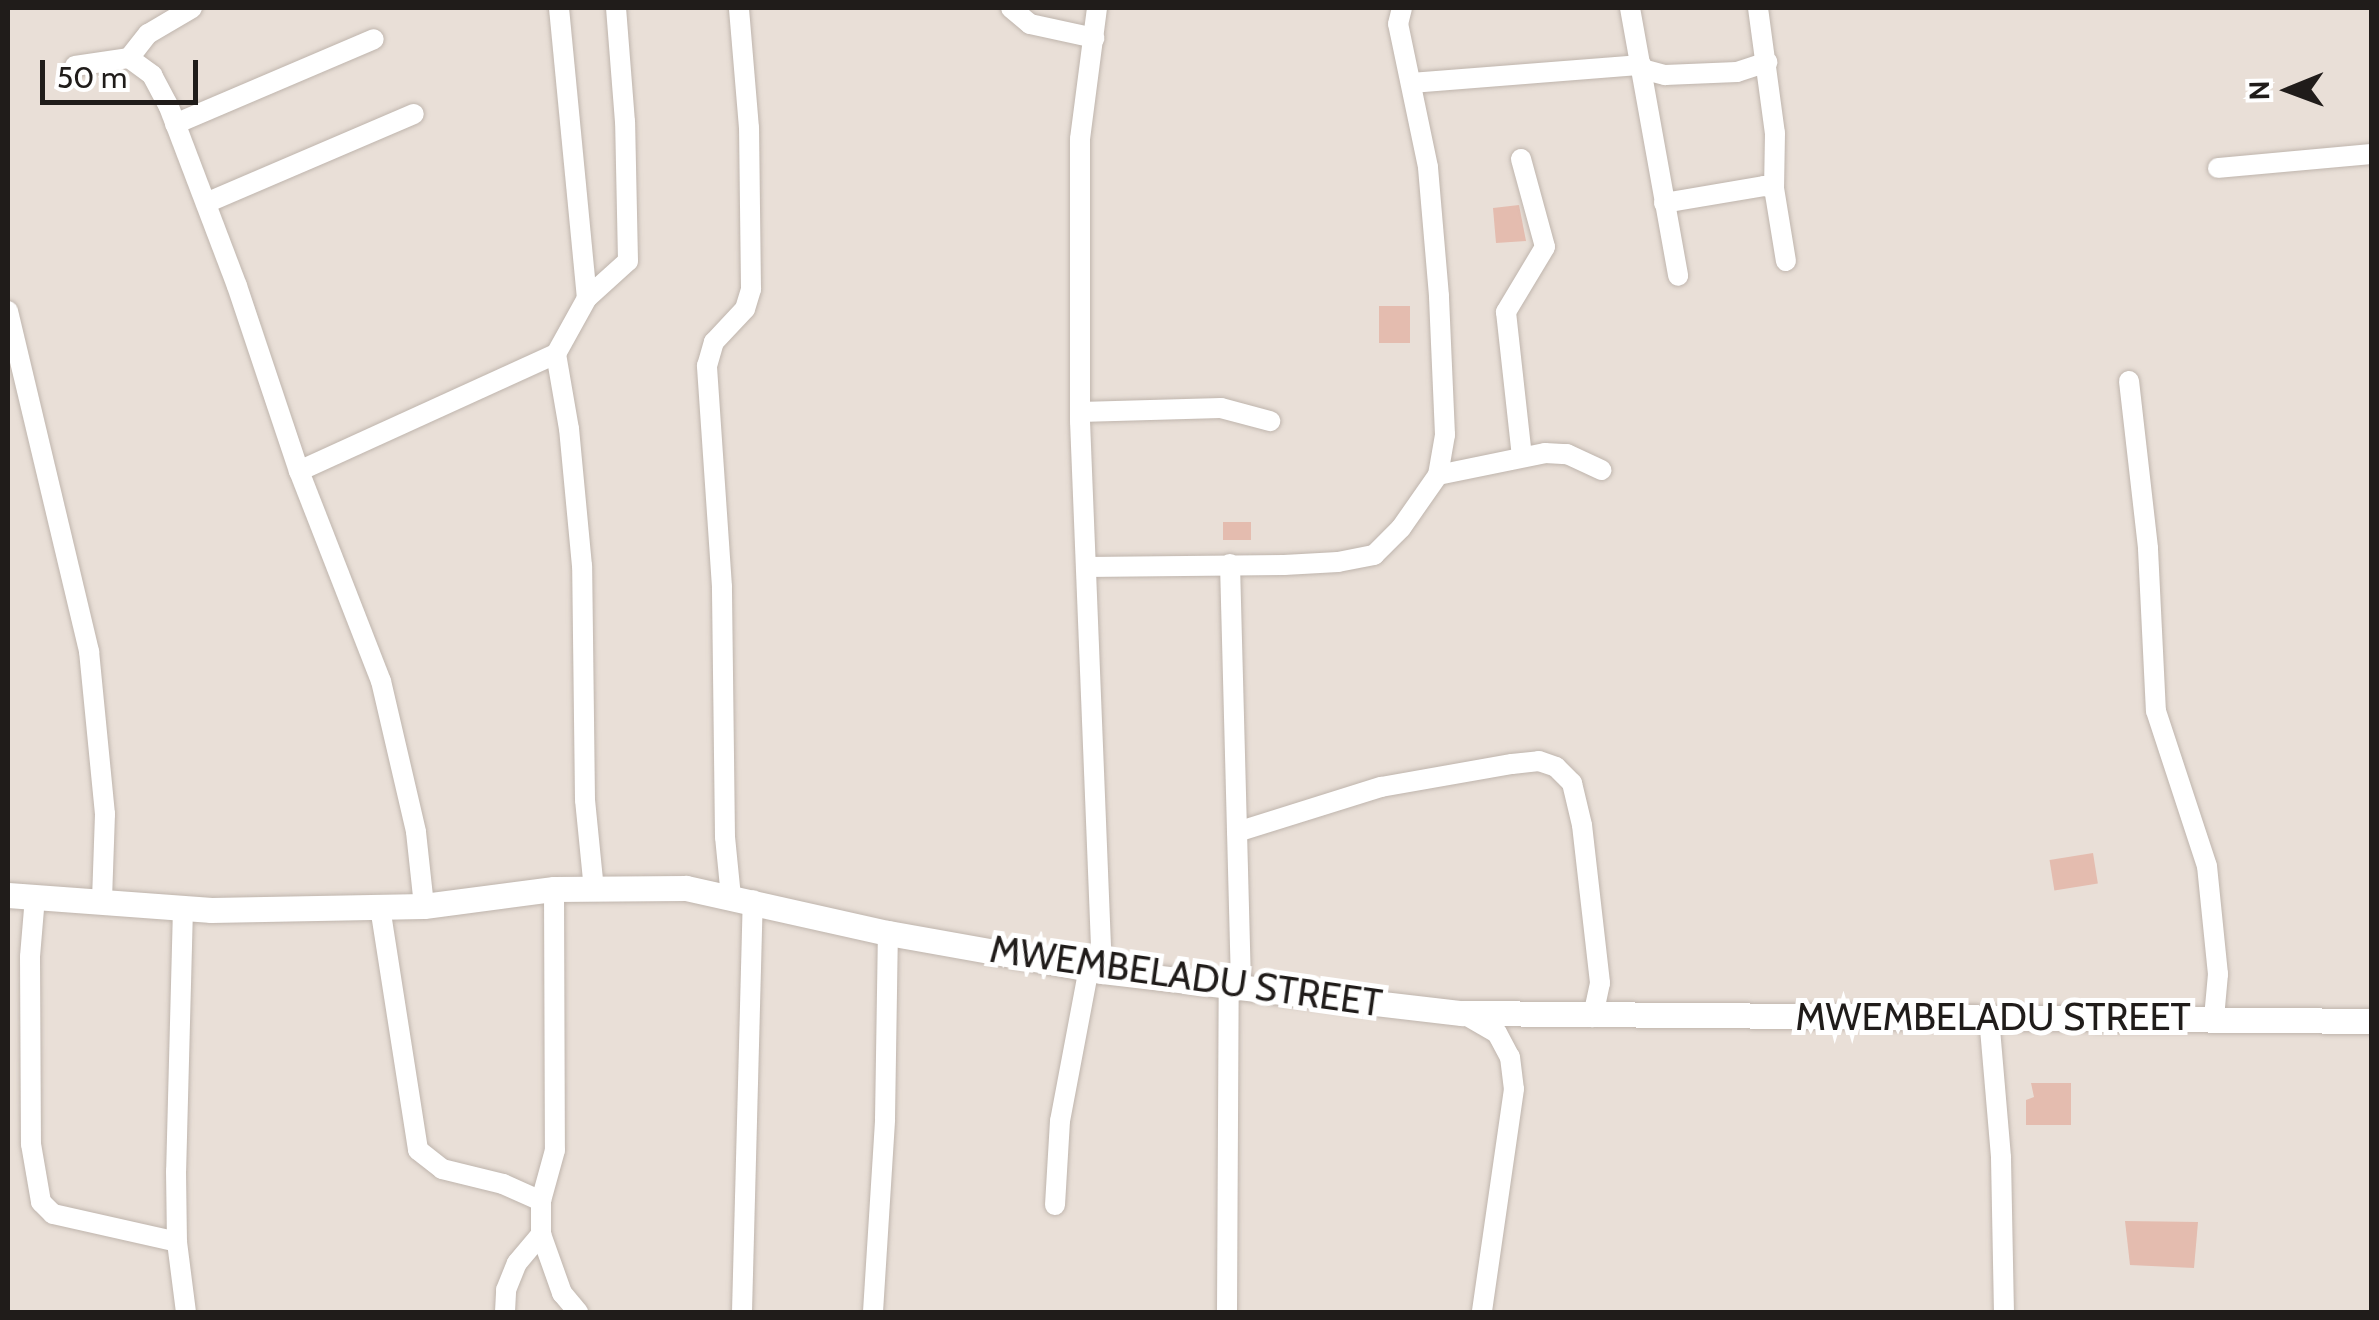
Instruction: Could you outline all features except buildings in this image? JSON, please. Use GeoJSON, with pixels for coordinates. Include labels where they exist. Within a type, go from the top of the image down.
{"type":"FeatureCollection","features":[{"type":"Feature","properties":{"kind":"street"},"geometry":{"type":"LineString","coordinates":[[76,66],[129,58],[148,34],[192,8]]}},
{"type":"Feature","properties":{"kind":"street"},"geometry":{"type":"LineString","coordinates":[[559,8],[587,298]]}},
{"type":"Feature","properties":{"kind":"street"},"geometry":{"type":"LineString","coordinates":[[299,471],[556,354],[587,298],[624,268],[629,250],[616,8]]}},
{"type":"Feature","properties":{"kind":"street"},"geometry":{"type":"LineString","coordinates":[[739,8],[749,128],[751,289],[745,308],[714,342],[707,366],[722,587],[725,837],[742,898],[742,1312]]}},
{"type":"Feature","properties":{"kind":"street"},"geometry":{"type":"LineString","coordinates":[[1011,8],[1030,24],[1094,38]]}},
{"type":"Feature","properties":{"kind":"street"},"geometry":{"type":"LineString","coordinates":[[1055,1204],[1060,1121],[1095,970],[1080,412],[1080,139],[1098,8]]}},
{"type":"Feature","properties":{"kind":"street"},"geometry":{"type":"LineString","coordinates":[[1086,568],[1338,562],[1374,555],[1401,528],[1438,475],[1444,435],[1439,296],[1428,168],[1398,24],[1402,8]]}},
{"type":"Feature","properties":{"kind":"street"},"geometry":{"type":"LineString","coordinates":[[1630,8],[1678,276]]}},
{"type":"Feature","properties":{"kind":"street"},"geometry":{"type":"LineString","coordinates":[[1758,8],[1774,132],[1774,188],[1786,261]]}},
{"type":"Feature","properties":{"kind":"street"},"geometry":{"type":"LineString","coordinates":[[175,124],[374,38]]}},
{"type":"Feature","properties":{"kind":"street"},"geometry":{"type":"LineString","coordinates":[[129,58],[152,76],[175,124],[299,471],[381,681],[416,832],[424,906]]}},
{"type":"Feature","properties":{"kind":"street"},"geometry":{"type":"LineString","coordinates":[[1411,83],[1641,67],[1665,75],[1737,72],[1767,62]]}},
{"type":"Feature","properties":{"kind":"street"},"geometry":{"type":"LineString","coordinates":[[206,202],[414,114]]}},
{"type":"Feature","properties":{"kind":"street"},"geometry":{"type":"LineString","coordinates":[[2218,168],[2372,154]]}},
{"type":"Feature","properties":{"kind":"street"},"geometry":{"type":"LineString","coordinates":[[1520,159],[1544,247],[1506,312],[1522,457]]}},
{"type":"Feature","properties":{"kind":"street"},"geometry":{"type":"LineString","coordinates":[[1664,204],[1764,186],[1774,188]]}},
{"type":"Feature","properties":{"kind":"street"},"geometry":{"type":"LineString","coordinates":[[8,311],[89,651],[105,814],[102,902]]}},
{"type":"Feature","properties":{"kind":"street"},"geometry":{"type":"LineString","coordinates":[[556,354],[569,429],[582,566],[585,800],[594,890]]}},
{"type":"Feature","properties":{"kind":"street"},"geometry":{"type":"LineString","coordinates":[[2129,381],[2148,549],[2156,711],[2207,866],[2218,974],[2214,1018]]}},
{"type":"Feature","properties":{"kind":"street"},"geometry":{"type":"LineString","coordinates":[[1080,412],[1222,408],[1270,421]]}},
{"type":"Feature","properties":{"kind":"street"},"geometry":{"type":"LineString","coordinates":[[1438,475],[1522,457],[1567,454],[1602,470]]}},
{"type":"Feature","properties":{"kind":"street"},"geometry":{"type":"LineString","coordinates":[[1227,1312],[1237,832],[1230,564]]}},
{"type":"Feature","properties":{"kind":"street"},"geometry":{"type":"LineString","coordinates":[[1237,832],[1381,787],[1512,764],[1539,762],[1556,767],[1572,783],[1582,825],[1600,983],[1592,1016]]}},
{"type":"Feature","properties":{"kind":"street","name":"MWEMBELADU STREET"},"geometry":{"type":"LineString","coordinates":[[8,895],[182,908],[380,907],[424,906],[554,890],[686,888],[888,933],[1095,970],[1462,1013],[2372,1021]]}},
{"type":"Feature","properties":{"kind":"street"},"geometry":{"type":"LineString","coordinates":[[554,890],[555,1150],[541,1201],[541,1234],[562,1294],[578,1312]]}},
{"type":"Feature","properties":{"kind":"street"},"geometry":{"type":"LineString","coordinates":[[35,897],[30,956],[31,1144],[41,1202],[53,1214],[66,1218],[177,1242]]}},
{"type":"Feature","properties":{"kind":"street"},"geometry":{"type":"LineString","coordinates":[[380,907],[418,1150],[442,1169],[504,1184],[541,1201]]}},
{"type":"Feature","properties":{"kind":"street"},"geometry":{"type":"LineString","coordinates":[[182,908],[177,1242],[186,1312]]}},
{"type":"Feature","properties":{"kind":"street"},"geometry":{"type":"LineString","coordinates":[[873,1312],[885,1118],[888,933]]}},
{"type":"Feature","properties":{"kind":"street"},"geometry":{"type":"LineString","coordinates":[[1462,1013],[1497,1033],[1510,1057],[1514,1089],[1482,1312]]}},
{"type":"Feature","properties":{"kind":"street"},"geometry":{"type":"LineString","coordinates":[[1988,1018],[2001,1158],[2004,1312]]}},
{"type":"Feature","properties":{"kind":"street"},"geometry":{"type":"LineString","coordinates":[[506,1312],[506,1290],[518,1263],[541,1234]]}}]}
